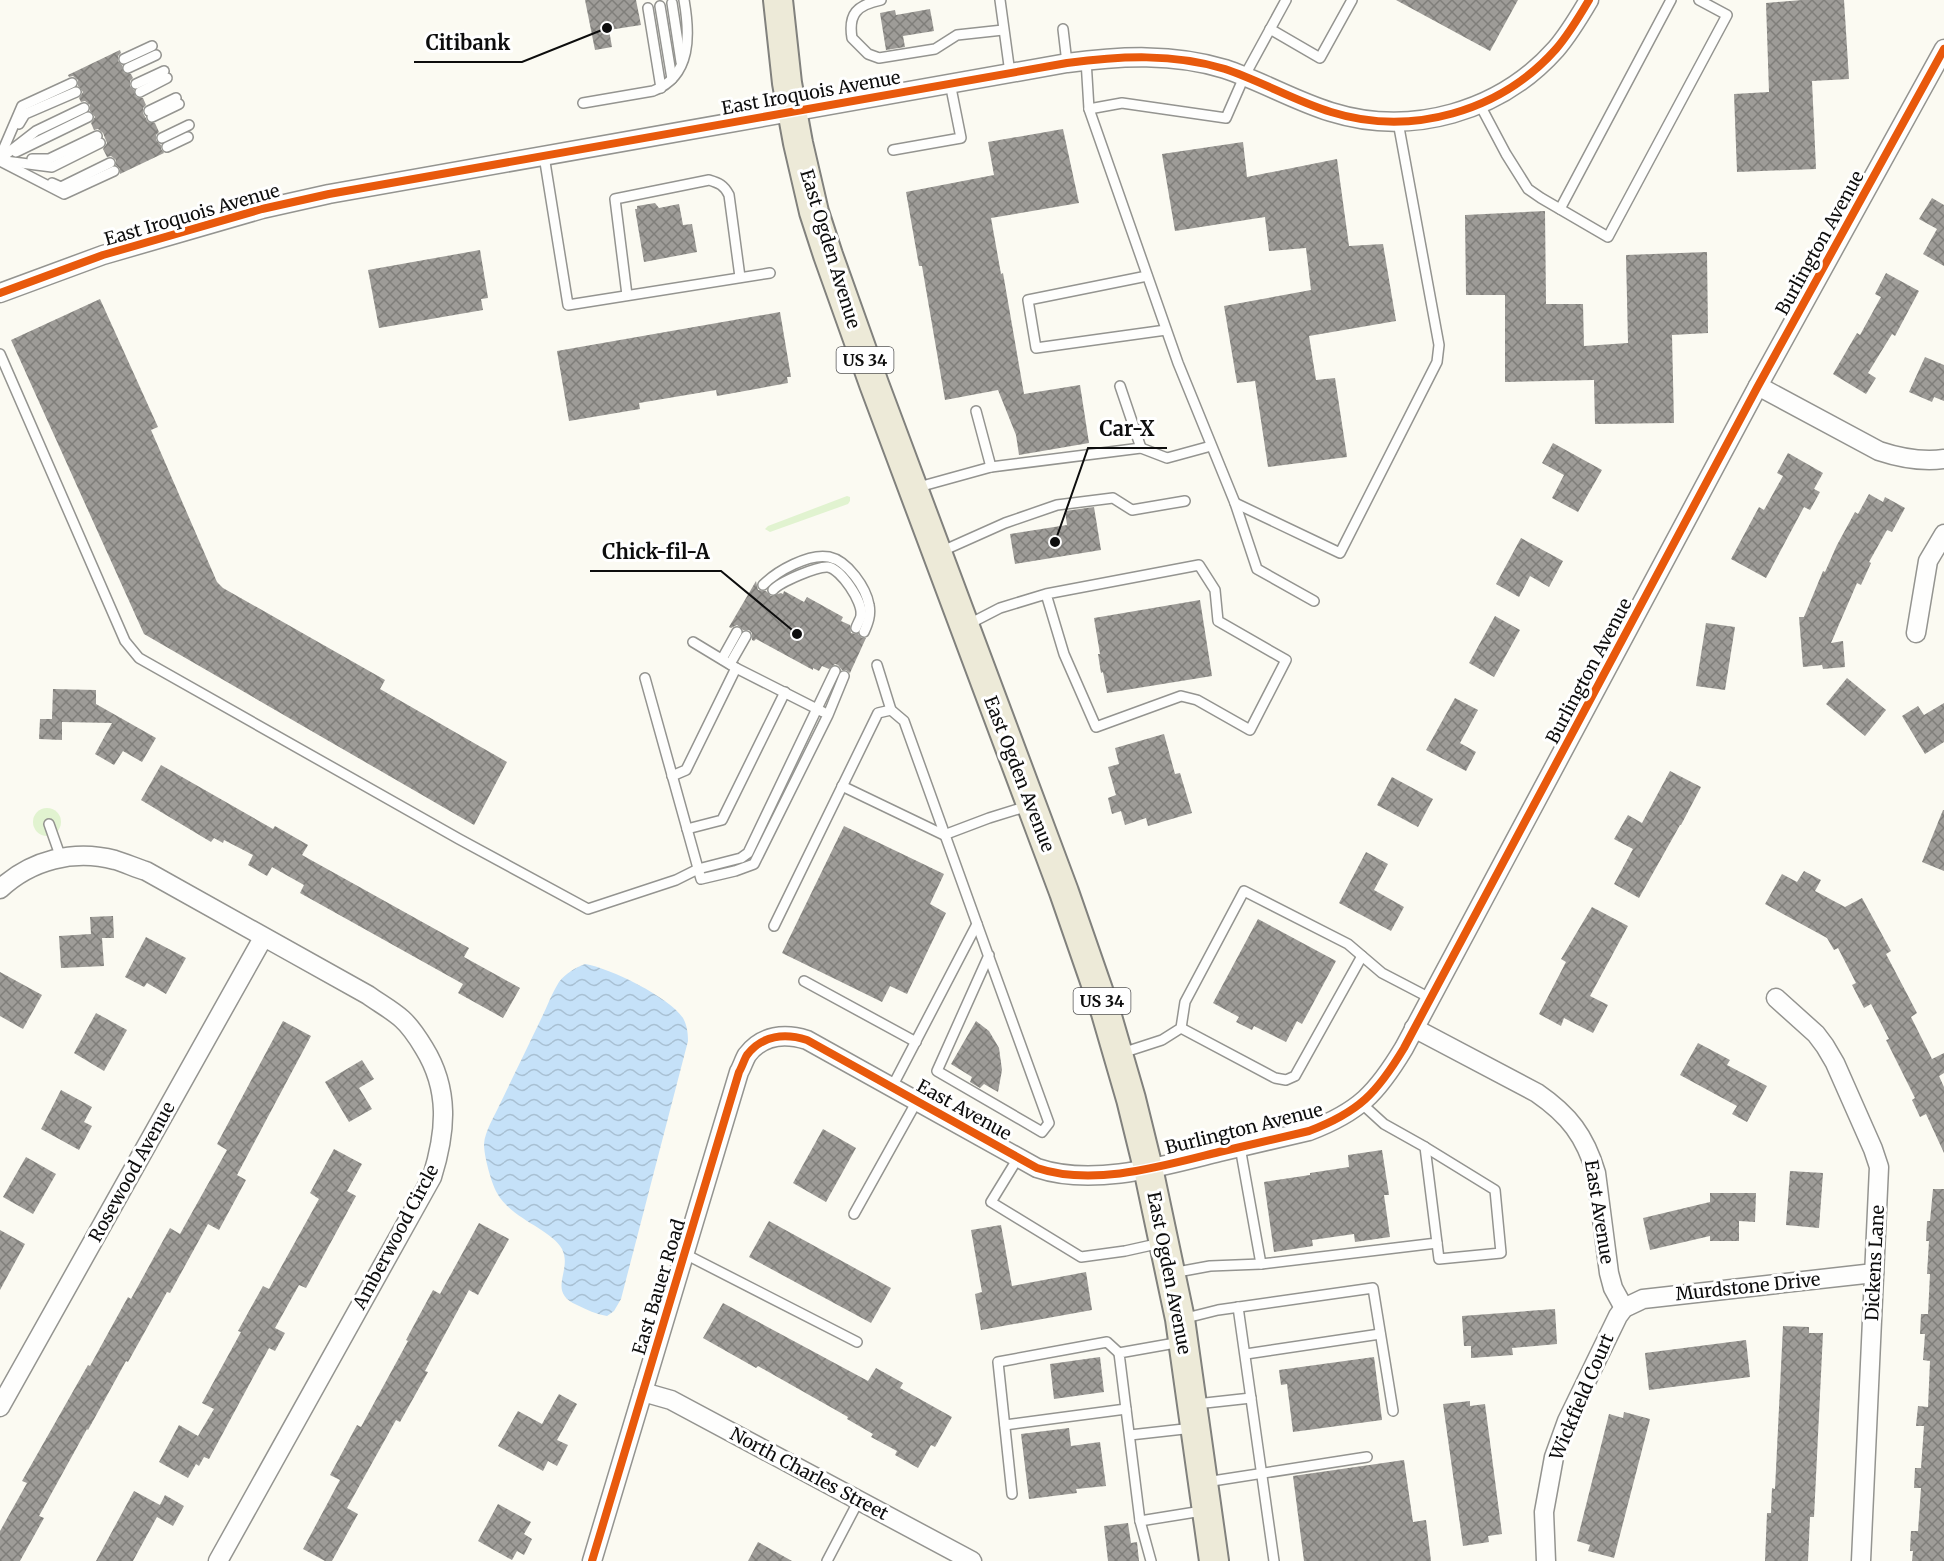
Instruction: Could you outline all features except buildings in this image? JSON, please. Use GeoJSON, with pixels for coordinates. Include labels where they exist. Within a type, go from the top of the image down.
{"type":"FeatureCollection","features":[{"type":"Feature","properties":{"kind":"main road","name":"East Ogden Avenue"},"geometry":{"type":"LineString","coordinates":[[778,0],[782,48],[792,112],[807,183],[828,255],[1067,903],[1118,1054],[1148,1168],[1182,1330],[1214,1561]]}},
{"type":"Feature","properties":{"kind":"street","name":"East Iroquois Avenue"},"geometry":{"type":"LineString","coordinates":[[0,293],[102,255],[262,209],[329,194],[1086,60],[1146,56],[1186,60],[1225,69],[1330,112],[1362,120],[1398,122],[1424,120],[1480,105],[1534,70],[1566,36],[1589,0]]}},
{"type":"Feature","properties":{"kind":"street","name":"Burlington Avenue"},"geometry":{"type":"LineString","coordinates":[[1148,1168],[1309,1131],[1334,1122],[1361,1103],[1385,1079],[1758,386],[1944,49]]}},
{"type":"Feature","properties":{"kind":"street"},"geometry":{"type":"LineString","coordinates":[[1758,386],[1879,451],[1911,459],[1944,459]]}},
{"type":"Feature","properties":{"kind":"street"},"geometry":{"type":"LineString","coordinates":[[1916,633],[1928,561],[1944,534]]}},
{"type":"Feature","properties":{"kind":"street","name":"Amberwood Circle"},"geometry":{"type":"LineString","coordinates":[[0,889],[8,881],[36,865],[84,855],[114,860],[146,871],[368,995],[402,1019],[415,1032],[432,1060],[441,1089],[444,1115],[441,1148],[432,1177],[218,1561]]}},
{"type":"Feature","properties":{"kind":"street","name":"Rosewood Avenue"},"geometry":{"type":"LineString","coordinates":[[0,1407],[263,938]]}},
{"type":"Feature","properties":{"kind":"street","name":"Dickens Lane"},"geometry":{"type":"LineString","coordinates":[[1776,998],[1816,1034],[1825,1046],[1835,1063],[1880,1167],[1861,1561]]}},
{"type":"Feature","properties":{"kind":"street","name":"East Avenue"},"geometry":{"type":"LineString","coordinates":[[1414,1028],[1537,1093],[1551,1102],[1572,1123],[1587,1148],[1596,1173],[1609,1273],[1613,1288],[1624,1308]]}},
{"type":"Feature","properties":{"kind":"street","name":"East Avenue"},"geometry":{"type":"LineString","coordinates":[[775,1037],[790,1035],[807,1040],[1018,1158],[1054,1174],[1095,1176],[1148,1168]]}},
{"type":"Feature","properties":{"kind":"street","name":"East Bauer Road"},"geometry":{"type":"LineString","coordinates":[[592,1561],[739,1072],[748,1054],[764,1041],[775,1037]]}},
{"type":"Feature","properties":{"kind":"street","name":"Murdstone Drive"},"geometry":{"type":"LineString","coordinates":[[1624,1308],[1643,1299],[1874,1273]]}},
{"type":"Feature","properties":{"kind":"street","name":"Wickfield Court"},"geometry":{"type":"LineString","coordinates":[[1546,1561],[1544,1512],[1554,1457],[1567,1421],[1610,1330],[1624,1308]]}},
{"type":"Feature","properties":{"kind":"street","name":"North Charles Street"},"geometry":{"type":"LineString","coordinates":[[643,1392],[671,1400],[972,1561]]}},
{"type":"Feature","properties":{"kind":"lane"},"geometry":{"type":"LineString","coordinates":[[583,103],[653,91],[672,79],[682,64],[689,37],[684,0]]}},
{"type":"Feature","properties":{"kind":"lane"},"geometry":{"type":"LineString","coordinates":[[881,0],[860,7],[851,20],[852,38],[868,54],[879,58],[935,49],[957,35],[1003,30]]}},
{"type":"Feature","properties":{"kind":"lane"},"geometry":{"type":"LineString","coordinates":[[1000,0],[1010,73]]}},
{"type":"Feature","properties":{"kind":"lane"},"geometry":{"type":"LineString","coordinates":[[1089,110],[1122,103],[1226,118],[1244,77],[1286,0]]}},
{"type":"Feature","properties":{"kind":"lane"},"geometry":{"type":"LineString","coordinates":[[1270,30],[1320,58],[1352,0]]}},
{"type":"Feature","properties":{"kind":"lane"},"geometry":{"type":"LineString","coordinates":[[1560,209],[1671,0]]}},
{"type":"Feature","properties":{"kind":"lane"},"geometry":{"type":"LineString","coordinates":[[1480,105],[1528,189],[1608,237],[1727,15],[1699,0]]}},
{"type":"Feature","properties":{"kind":"lane"},"geometry":{"type":"LineString","coordinates":[[672,3],[682,64]]}},
{"type":"Feature","properties":{"kind":"lane"},"geometry":{"type":"LineString","coordinates":[[660,6],[672,79]]}},
{"type":"Feature","properties":{"kind":"lane"},"geometry":{"type":"LineString","coordinates":[[648,8],[661,88]]}},
{"type":"Feature","properties":{"kind":"lane"},"geometry":{"type":"LineString","coordinates":[[1063,29],[1067,63]]}},
{"type":"Feature","properties":{"kind":"lane"},"geometry":{"type":"LineString","coordinates":[[126,63],[154,51]]}},
{"type":"Feature","properties":{"kind":"lane"},"geometry":{"type":"LineString","coordinates":[[1086,60],[1089,110],[1166,330],[1235,502],[1257,569],[1314,601]]}},
{"type":"Feature","properties":{"kind":"lane"},"geometry":{"type":"LineString","coordinates":[[138,88],[165,75]]}},
{"type":"Feature","properties":{"kind":"lane"},"geometry":{"type":"LineString","coordinates":[[893,150],[961,138],[950,83]]}},
{"type":"Feature","properties":{"kind":"lane"},"geometry":{"type":"LineString","coordinates":[[0,159],[22,106],[74,87]]}},
{"type":"Feature","properties":{"kind":"lane"},"geometry":{"type":"LineString","coordinates":[[151,114],[178,101]]}},
{"type":"Feature","properties":{"kind":"lane"},"geometry":{"type":"LineString","coordinates":[[0,159],[86,112]]}},
{"type":"Feature","properties":{"kind":"lane"},"geometry":{"type":"LineString","coordinates":[[1235,502],[1340,553],[1437,363],[1439,345],[1398,122]]}},
{"type":"Feature","properties":{"kind":"lane"},"geometry":{"type":"LineString","coordinates":[[162,138],[189,125]]}},
{"type":"Feature","properties":{"kind":"lane"},"geometry":{"type":"LineString","coordinates":[[167,147],[188,137]]}},
{"type":"Feature","properties":{"kind":"lane"},"geometry":{"type":"LineString","coordinates":[[0,159],[49,159],[99,139]]}},
{"type":"Feature","properties":{"kind":"lane"},"geometry":{"type":"LineString","coordinates":[[544,156],[568,305],[770,273]]}},
{"type":"Feature","properties":{"kind":"lane"},"geometry":{"type":"LineString","coordinates":[[0,159],[64,194],[112,167]]}},
{"type":"Feature","properties":{"kind":"lane"},"geometry":{"type":"LineString","coordinates":[[627,295],[615,199],[709,180],[720,183],[729,195],[740,277]]}},
{"type":"Feature","properties":{"kind":"lane"},"geometry":{"type":"LineString","coordinates":[[1147,276],[1028,300],[1036,348],[1166,330]]}},
{"type":"Feature","properties":{"kind":"lane"},"geometry":{"type":"LineString","coordinates":[[0,354],[124,641],[139,658],[459,839],[588,909],[699,874],[741,858],[748,853],[818,709],[839,674],[828,715],[754,864],[735,871],[699,874]]}},
{"type":"Feature","properties":{"kind":"lane"},"geometry":{"type":"LineString","coordinates":[[1119,386],[1142,448]]}},
{"type":"Feature","properties":{"kind":"lane"},"geometry":{"type":"LineString","coordinates":[[975,411],[991,467]]}},
{"type":"Feature","properties":{"kind":"lane"},"geometry":{"type":"LineString","coordinates":[[913,489],[991,467],[1142,448],[1167,458],[1211,446]]}},
{"type":"Feature","properties":{"kind":"lane"},"geometry":{"type":"LineString","coordinates":[[937,553],[1005,524],[1058,505],[1113,498],[1132,510],[1185,501]]}},
{"type":"Feature","properties":{"kind":"lane"},"geometry":{"type":"LineString","coordinates":[[763,585],[776,572],[802,561],[829,557],[841,562],[852,573],[869,604],[870,618],[860,630],[860,608],[845,581],[834,569],[820,568],[781,583],[772,590]]}},
{"type":"Feature","properties":{"kind":"lane"},"geometry":{"type":"LineString","coordinates":[[964,626],[1000,608],[1046,594],[1198,565],[1215,590],[1218,621],[1286,660],[1250,730],[1197,700],[1181,696],[1096,727],[1065,654],[1046,594]]}},
{"type":"Feature","properties":{"kind":"lane"},"geometry":{"type":"LineString","coordinates":[[672,776],[686,770],[741,634]]}},
{"type":"Feature","properties":{"kind":"lane"},"geometry":{"type":"LineString","coordinates":[[693,642],[729,664],[828,715]]}},
{"type":"Feature","properties":{"kind":"lane"},"geometry":{"type":"LineString","coordinates":[[877,665],[891,710],[904,721],[944,835],[989,955],[1049,1123],[1042,1132],[937,1071],[989,955]]}},
{"type":"Feature","properties":{"kind":"lane"},"geometry":{"type":"LineString","coordinates":[[645,678],[699,874]]}},
{"type":"Feature","properties":{"kind":"lane"},"geometry":{"type":"LineString","coordinates":[[687,829],[722,820],[785,692]]}},
{"type":"Feature","properties":{"kind":"lane"},"geometry":{"type":"LineString","coordinates":[[774,926],[878,713],[891,710]]}},
{"type":"Feature","properties":{"kind":"lane"},"geometry":{"type":"LineString","coordinates":[[842,786],[944,835],[1031,805]]}},
{"type":"Feature","properties":{"kind":"lane"},"geometry":{"type":"LineString","coordinates":[[49,824],[61,858]]}},
{"type":"Feature","properties":{"kind":"lane"},"geometry":{"type":"LineString","coordinates":[[1118,1054],[1162,1040],[1181,1028],[1185,1002],[1244,891],[1348,944],[1382,973],[1430,998]]}},
{"type":"Feature","properties":{"kind":"lane"},"geometry":{"type":"LineString","coordinates":[[892,1087],[977,924]]}},
{"type":"Feature","properties":{"kind":"lane"},"geometry":{"type":"LineString","coordinates":[[1181,1028],[1275,1078],[1286,1080],[1295,1076],[1362,956]]}},
{"type":"Feature","properties":{"kind":"lane"},"geometry":{"type":"LineString","coordinates":[[804,981],[916,1042]]}},
{"type":"Feature","properties":{"kind":"lane"},"geometry":{"type":"LineString","coordinates":[[854,1214],[917,1101]]}},
{"type":"Feature","properties":{"kind":"lane"},"geometry":{"type":"LineString","coordinates":[[1361,1103],[1384,1124],[1425,1147],[1495,1190],[1501,1253],[1439,1259],[1425,1147]]}},
{"type":"Feature","properties":{"kind":"lane"},"geometry":{"type":"LineString","coordinates":[[1240,1147],[1261,1264]]}},
{"type":"Feature","properties":{"kind":"lane"},"geometry":{"type":"LineString","coordinates":[[1018,1158],[991,1202],[1081,1257],[1125,1251],[1163,1242]]}},
{"type":"Feature","properties":{"kind":"lane"},"geometry":{"type":"LineString","coordinates":[[1170,1273],[1210,1266],[1261,1264],[1437,1244]]}},
{"type":"Feature","properties":{"kind":"lane"},"geometry":{"type":"LineString","coordinates":[[685,1254],[856,1342]]}},
{"type":"Feature","properties":{"kind":"lane"},"geometry":{"type":"LineString","coordinates":[[1119,1353],[1238,1307],[1373,1288],[1393,1411]]}},
{"type":"Feature","properties":{"kind":"lane"},"geometry":{"type":"LineString","coordinates":[[1238,1307],[1274,1561]]}},
{"type":"Feature","properties":{"kind":"lane"},"geometry":{"type":"LineString","coordinates":[[1246,1354],[1380,1334]]}},
{"type":"Feature","properties":{"kind":"lane"},"geometry":{"type":"LineString","coordinates":[[1012,1494],[998,1362],[1107,1342],[1119,1353],[1140,1521],[1151,1561]]}},
{"type":"Feature","properties":{"kind":"lane"},"geometry":{"type":"LineString","coordinates":[[1130,1435],[1251,1398]]}},
{"type":"Feature","properties":{"kind":"lane"},"geometry":{"type":"LineString","coordinates":[[1005,1425],[1126,1409]]}},
{"type":"Feature","properties":{"kind":"lane"},"geometry":{"type":"LineString","coordinates":[[1140,1521],[1262,1474],[1367,1456]]}},
{"type":"Feature","properties":{"kind":"lane"},"geometry":{"type":"LineString","coordinates":[[827,1561],[859,1500]]}},
{"type":"Feature","properties":{"kind":"green space"},"geometry":{"type":"Polygon","coordinates":[[[847,496],[850,497],[848,504],[770,532],[765,529],[768,526],[847,496]]]}},
{"type":"Feature","properties":{"kind":"green space"},"geometry":{"type":"Polygon","coordinates":[[[47,808],[57,812],[61,822],[57,832],[47,836],[37,832],[33,822],[37,812],[47,808]]]}},
{"type":"Feature","properties":{"kind":"water"},"geometry":{"type":"Polygon","coordinates":[[[585,964],[623,977],[665,1001],[683,1018],[688,1035],[621,1299],[614,1311],[607,1316],[577,1305],[563,1293],[565,1257],[562,1249],[549,1235],[503,1202],[492,1182],[484,1149],[490,1124],[556,986],[568,973],[585,964]]]}},
{"type":"Feature","properties":{"kind":"cycle path"},"geometry":{"type":"LineString","coordinates":[[0,293],[103,255],[262,209],[329,194],[1067,63],[1146,57],[1186,60],[1225,69],[1331,112],[1361,119],[1392,122],[1423,120],[1452,114],[1481,103],[1508,89],[1534,71],[1570,31],[1589,0]]}},
{"type":"Feature","properties":{"kind":"cycle path"},"geometry":{"type":"LineString","coordinates":[[592,1561],[739,1072],[747,1055],[760,1043],[782,1036],[807,1040],[1037,1168],[1081,1175],[1104,1175],[1152,1168],[1309,1131],[1354,1108],[1375,1089],[1404,1048],[1758,386],[1944,49]]}},
{"type":"Feature","properties":{"kind":"place","name":"Citibank"},"geometry":{"type":"Point","coordinates":[607,28]}},
{"type":"Feature","properties":{"kind":"place","name":"Car-X"},"geometry":{"type":"Point","coordinates":[1055,542]}},
{"type":"Feature","properties":{"kind":"place","name":"Chick-fil-A"},"geometry":{"type":"Point","coordinates":[797,634]}}]}
